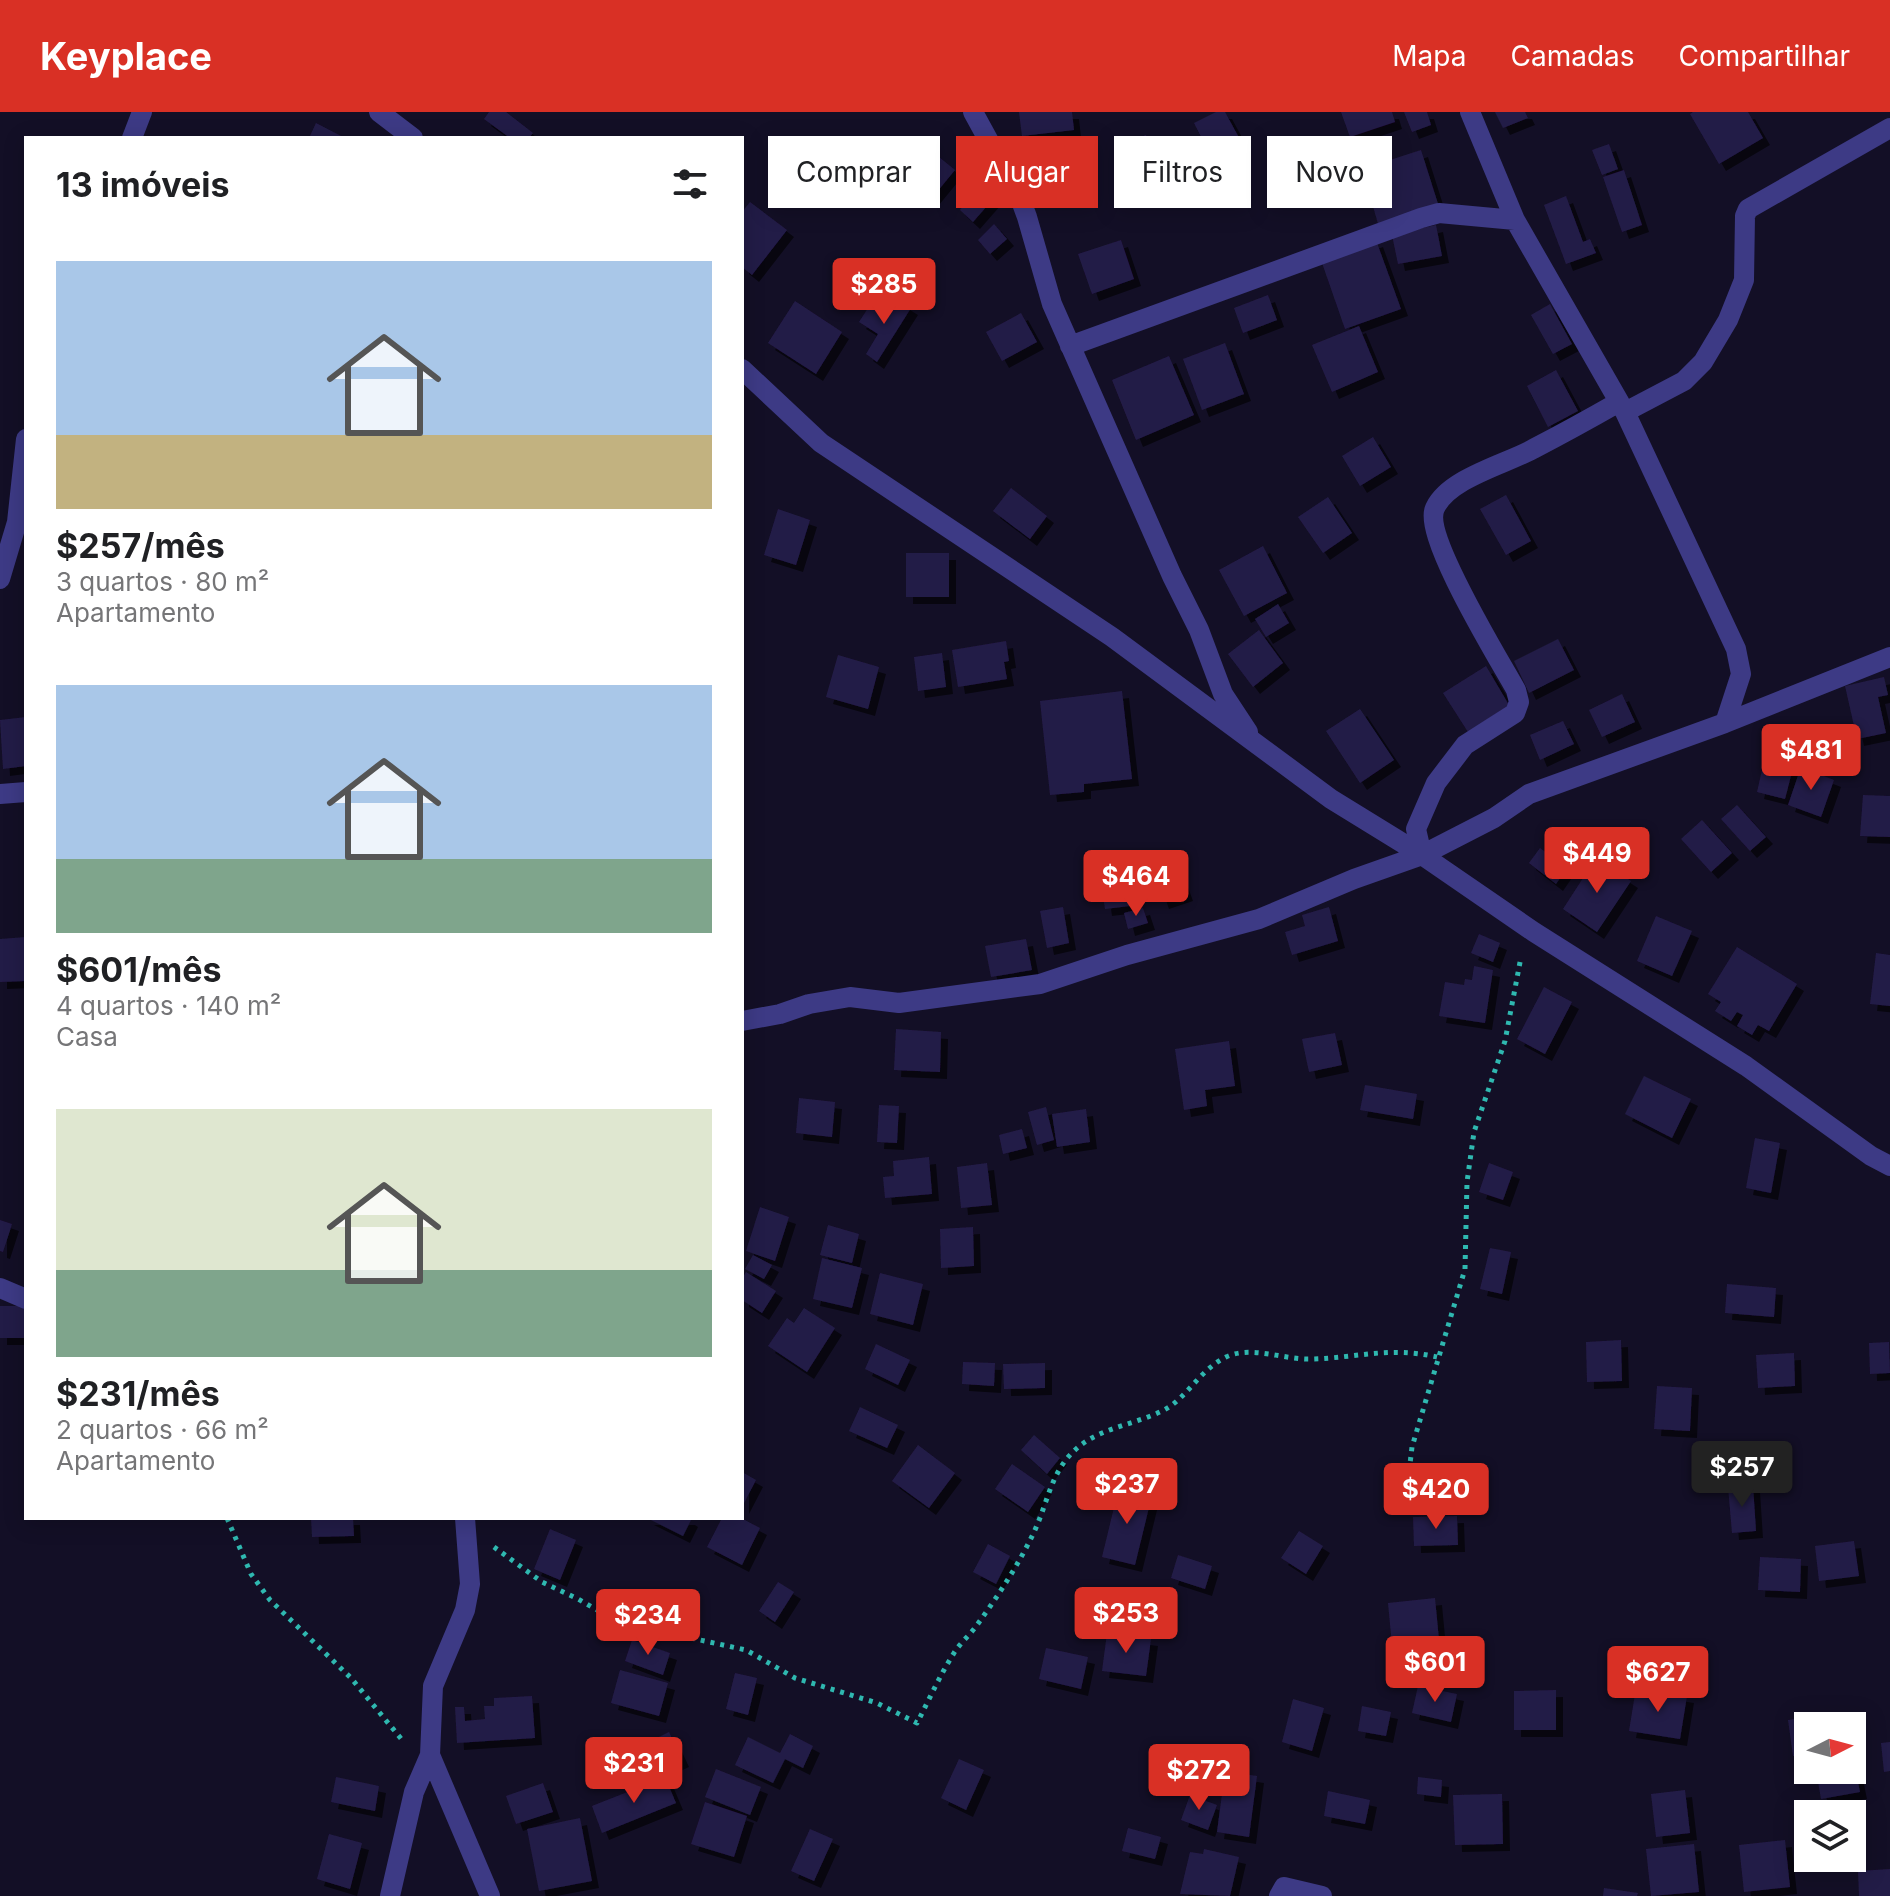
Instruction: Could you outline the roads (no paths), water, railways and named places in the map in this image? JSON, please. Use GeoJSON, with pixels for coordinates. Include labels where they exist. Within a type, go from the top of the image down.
{"type":"FeatureCollection","features":[{"type":"Feature","properties":{"kind":"street"},"geometry":{"type":"LineString","coordinates":[[133,136],[142,112]]}},
{"type":"Feature","properties":{"kind":"street"},"geometry":{"type":"LineString","coordinates":[[379,112],[410,136]]}},
{"type":"Feature","properties":{"kind":"street"},"geometry":{"type":"LineString","coordinates":[[973,112],[1024,207],[1052,304],[1172,576],[1199,630],[1223,694],[1257,745]]}},
{"type":"Feature","properties":{"kind":"street"},"geometry":{"type":"LineString","coordinates":[[1470,112],[1515,220],[1622,407],[1736,649],[1741,674],[1725,723]]}},
{"type":"Feature","properties":{"kind":"street"},"geometry":{"type":"LineString","coordinates":[[1886,112],[1890,119]]}},
{"type":"Feature","properties":{"kind":"street"},"geometry":{"type":"LineString","coordinates":[[1422,855],[1416,829],[1436,783],[1465,745],[1515,713],[1519,702],[1516,690],[1447,566],[1433,521],[1434,510],[1454,487],[1684,381],[1703,362],[1728,320],[1744,280],[1745,216],[1748,209],[1890,128]]}},
{"type":"Feature","properties":{"kind":"street"},"geometry":{"type":"LineString","coordinates":[[1070,346],[1421,218],[1439,213],[1515,220]]}},
{"type":"Feature","properties":{"kind":"street"},"geometry":{"type":"LineString","coordinates":[[744,371],[821,443],[1112,637],[1331,799],[1746,1066],[1871,1156],[1890,1166]]}},
{"type":"Feature","properties":{"kind":"street"},"geometry":{"type":"LineString","coordinates":[[0,579],[17,522],[24,457]]}},
{"type":"Feature","properties":{"kind":"street"},"geometry":{"type":"LineString","coordinates":[[744,1021],[850,997],[899,1003],[1040,984],[1127,955],[1259,919],[1354,879],[1422,855],[1494,818],[1529,794],[1725,723],[1890,657]]}},
{"type":"Feature","properties":{"kind":"street"},"geometry":{"type":"LineString","coordinates":[[0,794],[24,792]]}},
{"type":"Feature","properties":{"kind":"street"},"geometry":{"type":"LineString","coordinates":[[0,1288],[24,1298]]}},
{"type":"Feature","properties":{"kind":"street"},"geometry":{"type":"LineString","coordinates":[[390,1896],[414,1792],[430,1755],[433,1686],[465,1610],[470,1584],[465,1521]]}},
{"type":"Feature","properties":{"kind":"street"},"geometry":{"type":"LineString","coordinates":[[430,1755],[490,1896]]}},
{"type":"Feature","properties":{"kind":"street"},"geometry":{"type":"LineString","coordinates":[[1279,1896],[1284,1887],[1322,1896]]}}]}
